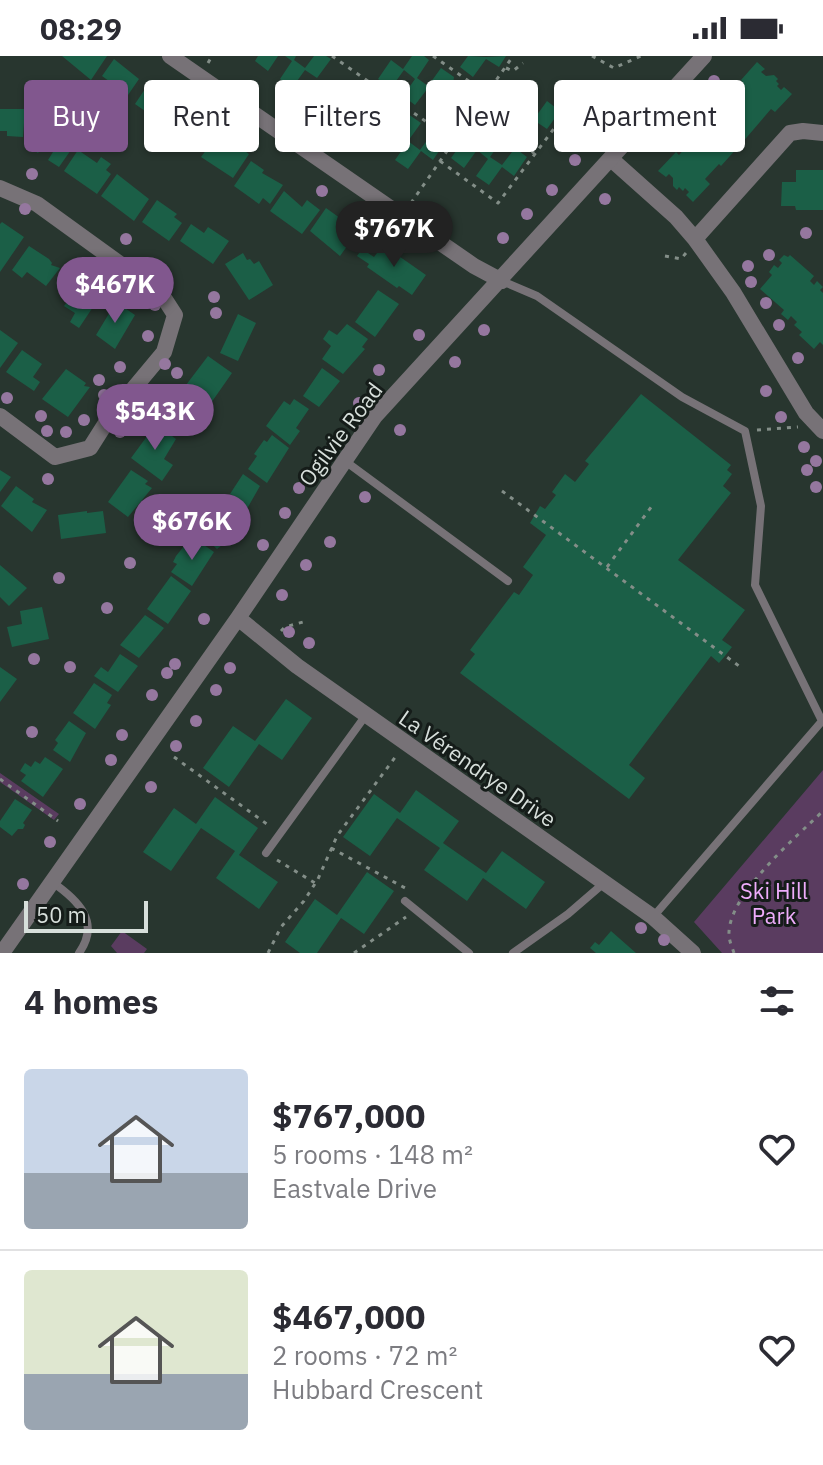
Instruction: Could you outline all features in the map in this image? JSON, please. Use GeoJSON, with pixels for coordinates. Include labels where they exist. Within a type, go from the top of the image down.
{"type":"FeatureCollection","features":[{"type":"Feature","properties":{"kind":"street"},"geometry":{"type":"LineString","coordinates":[[170,56],[474,266],[502,281]]}},
{"type":"Feature","properties":{"kind":"street","name":"Ogilvie Road"},"geometry":{"type":"LineString","coordinates":[[2,953],[238,618],[375,416],[502,281],[704,56]]}},
{"type":"Feature","properties":{"kind":"street"},"geometry":{"type":"LineString","coordinates":[[697,241],[790,133],[823,133]]}},
{"type":"Feature","properties":{"kind":"street"},"geometry":{"type":"LineString","coordinates":[[611,159],[676,217],[697,241],[733,292],[806,413],[823,431]]}},
{"type":"Feature","properties":{"kind":"street"},"geometry":{"type":"LineString","coordinates":[[0,188],[37,204],[138,277],[155,284],[175,315],[164,352],[109,418],[90,448],[55,457],[0,416]]}},
{"type":"Feature","properties":{"kind":"street","name":"La Vérendrye Drive"},"geometry":{"type":"LineString","coordinates":[[238,618],[297,666],[653,917],[693,953]]}},
{"type":"Feature","properties":{"kind":"lane"},"geometry":{"type":"LineString","coordinates":[[502,281],[537,296],[682,397],[745,431],[761,506],[755,585],[822,721],[653,917]]}},
{"type":"Feature","properties":{"kind":"lane"},"geometry":{"type":"LineString","coordinates":[[344,461],[508,581]]}},
{"type":"Feature","properties":{"kind":"lane"},"geometry":{"type":"LineString","coordinates":[[266,853],[366,715]]}},
{"type":"Feature","properties":{"kind":"lane"},"geometry":{"type":"LineString","coordinates":[[52,882],[75,898],[88,922],[87,941],[79,953]]}},
{"type":"Feature","properties":{"kind":"lane"},"geometry":{"type":"LineString","coordinates":[[513,953],[568,914],[604,883]]}},
{"type":"Feature","properties":{"kind":"lane"},"geometry":{"type":"LineString","coordinates":[[405,901],[469,953]]}},
{"type":"Feature","properties":{"kind":"path"},"geometry":{"type":"LineString","coordinates":[[332,56],[426,121]]}},
{"type":"Feature","properties":{"kind":"path"},"geometry":{"type":"LineString","coordinates":[[433,56],[467,80]]}},
{"type":"Feature","properties":{"kind":"path"},"geometry":{"type":"LineString","coordinates":[[497,80],[513,56]]}},
{"type":"Feature","properties":{"kind":"path"},"geometry":{"type":"LineString","coordinates":[[592,56],[614,68],[641,56]]}},
{"type":"Feature","properties":{"kind":"path"},"geometry":{"type":"LineString","coordinates":[[506,68],[513,71],[523,63]]}},
{"type":"Feature","properties":{"kind":"path"},"geometry":{"type":"LineString","coordinates":[[440,161],[498,203],[554,129]]}},
{"type":"Feature","properties":{"kind":"path"},"geometry":{"type":"LineString","coordinates":[[401,216],[446,152]]}},
{"type":"Feature","properties":{"kind":"path"},"geometry":{"type":"LineString","coordinates":[[665,256],[681,259],[697,241]]}},
{"type":"Feature","properties":{"kind":"path"},"geometry":{"type":"LineString","coordinates":[[745,431],[801,427]]}},
{"type":"Feature","properties":{"kind":"path"},"geometry":{"type":"LineString","coordinates":[[502,491],[739,666]]}},
{"type":"Feature","properties":{"kind":"path"},"geometry":{"type":"LineString","coordinates":[[607,567],[652,506]]}},
{"type":"Feature","properties":{"kind":"path"},"geometry":{"type":"LineString","coordinates":[[278,633],[285,627],[303,622]]}},
{"type":"Feature","properties":{"kind":"path"},"geometry":{"type":"LineString","coordinates":[[268,953],[281,927],[315,883],[345,824],[406,743]]}},
{"type":"Feature","properties":{"kind":"path"},"geometry":{"type":"LineString","coordinates":[[174,757],[280,834]]}},
{"type":"Feature","properties":{"kind":"path"},"geometry":{"type":"LineString","coordinates":[[0,779],[58,821]]}},
{"type":"Feature","properties":{"kind":"path"},"geometry":{"type":"LineString","coordinates":[[734,953],[728,933],[737,905],[765,867],[823,811]]}},
{"type":"Feature","properties":{"kind":"path"},"geometry":{"type":"LineString","coordinates":[[331,848],[405,888],[405,901]]}},
{"type":"Feature","properties":{"kind":"path"},"geometry":{"type":"LineString","coordinates":[[266,853],[315,883]]}},
{"type":"Feature","properties":{"kind":"path"},"geometry":{"type":"LineString","coordinates":[[354,953],[416,910]]}},
{"type":"Feature","properties":{"kind":"green space","name":"Ski Hill Park"},"geometry":{"type":"Polygon","coordinates":[[[823,770],[823,953],[722,953],[694,922],[823,770]]]}},
{"type":"Feature","properties":{"kind":"green space"},"geometry":{"type":"Polygon","coordinates":[[[0,773],[59,814],[54,820],[0,782],[0,773]]]}},
{"type":"Feature","properties":{"kind":"green space"},"geometry":{"type":"Polygon","coordinates":[[[122,931],[147,949],[144,953],[117,953],[111,946],[122,931]]]}},
{"type":"Feature","properties":{"kind":"building"},"geometry":{"type":"Polygon","coordinates":[[[62,56],[107,56],[91,80],[62,56]]]}},
{"type":"Feature","properties":{"kind":"building"},"geometry":{"type":"Polygon","coordinates":[[[258,56],[278,56],[268,71],[255,61],[258,56]]]}},
{"type":"Feature","properties":{"kind":"building"},"geometry":{"type":"Polygon","coordinates":[[[285,56],[296,56],[294,60],[305,68],[314,56],[331,59],[317,78],[305,70],[298,80],[281,80],[292,61],[285,56]]]}},
{"type":"Feature","properties":{"kind":"building"},"geometry":{"type":"Polygon","coordinates":[[[412,56],[424,56],[429,60],[417,78],[426,85],[426,91],[415,105],[410,101],[410,86],[415,79],[404,70],[397,80],[378,79],[391,60],[403,69],[412,56]]]}},
{"type":"Feature","properties":{"kind":"building"},"geometry":{"type":"Polygon","coordinates":[[[468,56],[506,56],[499,67],[486,59],[473,77],[460,67],[468,56]]]}},
{"type":"Feature","properties":{"kind":"building"},"geometry":{"type":"Polygon","coordinates":[[[114,59],[139,79],[128,95],[128,80],[107,80],[102,76],[114,59]]]}},
{"type":"Feature","properties":{"kind":"building"},"geometry":{"type":"Polygon","coordinates":[[[757,62],[765,69],[761,72],[766,76],[774,75],[778,79],[777,86],[781,90],[784,87],[792,94],[775,112],[771,109],[745,139],[745,80],[741,80],[757,62]]]}},
{"type":"Feature","properties":{"kind":"building"},"geometry":{"type":"Polygon","coordinates":[[[441,68],[454,77],[454,80],[432,80],[441,68]]]}},
{"type":"Feature","properties":{"kind":"building"},"geometry":{"type":"Polygon","coordinates":[[[144,90],[144,110],[135,104],[144,90]]]}},
{"type":"Feature","properties":{"kind":"building"},"geometry":{"type":"Polygon","coordinates":[[[547,101],[554,106],[554,119],[547,129],[538,123],[538,113],[547,101]]]}},
{"type":"Feature","properties":{"kind":"building"},"geometry":{"type":"Polygon","coordinates":[[[0,109],[24,109],[23,137],[7,136],[7,131],[0,131],[0,109]]]}},
{"type":"Feature","properties":{"kind":"building"},"geometry":{"type":"Polygon","coordinates":[[[410,115],[421,123],[410,138],[410,115]]]}},
{"type":"Feature","properties":{"kind":"building"},"geometry":{"type":"Polygon","coordinates":[[[410,142],[420,150],[426,142],[426,152],[438,152],[433,160],[421,151],[408,169],[395,160],[401,152],[410,152],[410,142]]]}},
{"type":"Feature","properties":{"kind":"building"},"geometry":{"type":"Polygon","coordinates":[[[53,152],[70,152],[59,167],[48,160],[53,152]]]}},
{"type":"Feature","properties":{"kind":"building"},"geometry":{"type":"Polygon","coordinates":[[[77,152],[97,163],[101,157],[111,164],[106,170],[111,174],[97,194],[64,171],[77,152]]]}},
{"type":"Feature","properties":{"kind":"building"},"geometry":{"type":"Polygon","coordinates":[[[205,152],[249,154],[233,178],[201,157],[205,152]]]}},
{"type":"Feature","properties":{"kind":"building"},"geometry":{"type":"Polygon","coordinates":[[[455,152],[476,152],[464,168],[451,158],[455,152]]]}},
{"type":"Feature","properties":{"kind":"building"},"geometry":{"type":"Polygon","coordinates":[[[479,152],[494,152],[490,157],[502,165],[512,152],[520,152],[527,157],[514,176],[502,167],[489,185],[476,176],[488,159],[479,152]]]}},
{"type":"Feature","properties":{"kind":"building"},"geometry":{"type":"Polygon","coordinates":[[[676,152],[679,155],[682,152],[734,152],[705,179],[710,184],[693,202],[686,195],[689,192],[685,188],[683,191],[679,187],[677,190],[669,174],[666,177],[658,171],[676,152]]]}},
{"type":"Feature","properties":{"kind":"building"},"geometry":{"type":"Polygon","coordinates":[[[251,161],[264,170],[262,173],[283,185],[270,204],[263,198],[259,204],[234,186],[251,161]]]}},
{"type":"Feature","properties":{"kind":"building"},"geometry":{"type":"Polygon","coordinates":[[[796,170],[823,170],[823,210],[796,210],[795,206],[781,206],[782,182],[796,182],[796,170]]]}},
{"type":"Feature","properties":{"kind":"building"},"geometry":{"type":"Polygon","coordinates":[[[117,174],[149,199],[134,221],[101,196],[117,174]]]}},
{"type":"Feature","properties":{"kind":"building"},"geometry":{"type":"Polygon","coordinates":[[[284,191],[302,207],[307,200],[320,210],[302,234],[270,211],[284,191]]]}},
{"type":"Feature","properties":{"kind":"building"},"geometry":{"type":"Polygon","coordinates":[[[157,200],[177,214],[174,217],[182,223],[169,241],[142,222],[157,200]]]}},
{"type":"Feature","properties":{"kind":"building"},"geometry":{"type":"Polygon","coordinates":[[[326,208],[358,231],[340,256],[310,231],[326,208]]]}},
{"type":"Feature","properties":{"kind":"building"},"geometry":{"type":"Polygon","coordinates":[[[2,222],[24,237],[0,272],[0,224],[2,222]]]}},
{"type":"Feature","properties":{"kind":"building"},"geometry":{"type":"Polygon","coordinates":[[[191,224],[204,233],[208,227],[229,241],[213,264],[180,241],[191,224]]]}},
{"type":"Feature","properties":{"kind":"building"},"geometry":{"type":"Polygon","coordinates":[[[383,245],[426,275],[412,295],[367,267],[369,264],[357,256],[362,249],[374,257],[383,245]]]}},
{"type":"Feature","properties":{"kind":"building"},"geometry":{"type":"Polygon","coordinates":[[[29,246],[49,259],[51,265],[60,268],[46,286],[27,272],[22,278],[12,270],[29,246]]]}},
{"type":"Feature","properties":{"kind":"building"},"geometry":{"type":"Polygon","coordinates":[[[243,253],[254,264],[259,261],[273,285],[249,300],[225,264],[243,253]]]}},
{"type":"Feature","properties":{"kind":"building"},"geometry":{"type":"Polygon","coordinates":[[[784,255],[790,255],[814,276],[810,281],[814,285],[817,281],[823,287],[820,290],[823,293],[823,345],[820,342],[814,349],[799,335],[802,332],[794,325],[797,322],[791,316],[788,320],[781,314],[784,310],[760,289],[772,275],[769,272],[774,265],[778,268],[782,263],[779,260],[784,255]]]}},
{"type":"Feature","properties":{"kind":"building"},"geometry":{"type":"Polygon","coordinates":[[[74,277],[101,295],[79,328],[70,322],[75,313],[64,306],[67,302],[63,294],[74,277]]]}},
{"type":"Feature","properties":{"kind":"building"},"geometry":{"type":"Polygon","coordinates":[[[378,290],[399,304],[375,337],[355,322],[378,290]]]}},
{"type":"Feature","properties":{"kind":"building"},"geometry":{"type":"Polygon","coordinates":[[[116,302],[135,315],[115,349],[96,335],[116,302]]]}},
{"type":"Feature","properties":{"kind":"building"},"geometry":{"type":"Polygon","coordinates":[[[238,314],[256,323],[238,361],[220,353],[238,314]]]}},
{"type":"Feature","properties":{"kind":"building"},"geometry":{"type":"Polygon","coordinates":[[[347,324],[368,339],[362,347],[365,349],[343,374],[322,359],[331,346],[323,339],[329,330],[337,335],[347,324]]]}},
{"type":"Feature","properties":{"kind":"building"},"geometry":{"type":"Polygon","coordinates":[[[0,330],[18,343],[0,368],[0,330]]]}},
{"type":"Feature","properties":{"kind":"building"},"geometry":{"type":"Polygon","coordinates":[[[22,350],[42,364],[33,377],[40,382],[34,391],[6,372],[22,350]]]}},
{"type":"Feature","properties":{"kind":"building"},"geometry":{"type":"Polygon","coordinates":[[[208,356],[232,373],[211,403],[186,385],[208,356]]]}},
{"type":"Feature","properties":{"kind":"building"},"geometry":{"type":"Polygon","coordinates":[[[322,368],[340,381],[319,407],[303,396],[322,368]]]}},
{"type":"Feature","properties":{"kind":"building"},"geometry":{"type":"Polygon","coordinates":[[[66,369],[86,383],[84,386],[90,387],[68,417],[42,399],[66,369]]]}},
{"type":"Feature","properties":{"kind":"building"},"geometry":{"type":"Polygon","coordinates":[[[179,389],[205,408],[186,435],[161,418],[179,389]]]}},
{"type":"Feature","properties":{"kind":"building"},"geometry":{"type":"Polygon","coordinates":[[[641,394],[731,465],[727,470],[732,474],[723,486],[731,493],[678,560],[745,610],[722,640],[732,647],[719,663],[711,656],[629,765],[645,778],[629,799],[460,673],[475,654],[470,650],[514,592],[519,595],[533,575],[523,567],[546,535],[530,523],[540,506],[545,509],[556,495],[552,492],[565,474],[575,482],[589,464],[585,461],[641,394]]]}},
{"type":"Feature","properties":{"kind":"building"},"geometry":{"type":"Polygon","coordinates":[[[294,399],[309,409],[296,428],[300,431],[290,445],[266,426],[284,401],[290,405],[294,399]]]}},
{"type":"Feature","properties":{"kind":"building"},"geometry":{"type":"Polygon","coordinates":[[[156,424],[176,439],[164,459],[173,465],[162,481],[131,458],[156,424]]]}},
{"type":"Feature","properties":{"kind":"building"},"geometry":{"type":"Polygon","coordinates":[[[272,435],[289,448],[267,483],[248,469],[257,456],[254,454],[272,435]]]}},
{"type":"Feature","properties":{"kind":"building"},"geometry":{"type":"Polygon","coordinates":[[[0,470],[11,477],[0,492],[0,470]]]}},
{"type":"Feature","properties":{"kind":"building"},"geometry":{"type":"Polygon","coordinates":[[[131,470],[148,481],[145,484],[152,488],[128,517],[108,502],[131,470]]]}},
{"type":"Feature","properties":{"kind":"building"},"geometry":{"type":"Polygon","coordinates":[[[243,474],[260,486],[244,514],[228,503],[243,474]]]}},
{"type":"Feature","properties":{"kind":"building"},"geometry":{"type":"Polygon","coordinates":[[[16,486],[34,499],[32,502],[47,510],[32,532],[1,506],[16,486]]]}},
{"type":"Feature","properties":{"kind":"building"},"geometry":{"type":"Polygon","coordinates":[[[177,501],[194,513],[184,527],[167,515],[177,501]]]}},
{"type":"Feature","properties":{"kind":"building"},"geometry":{"type":"Polygon","coordinates":[[[222,510],[240,523],[217,549],[203,536],[222,510]]]}},
{"type":"Feature","properties":{"kind":"building"},"geometry":{"type":"Polygon","coordinates":[[[103,511],[106,533],[61,539],[58,515],[103,511]]]}},
{"type":"Feature","properties":{"kind":"building"},"geometry":{"type":"Polygon","coordinates":[[[194,538],[214,552],[192,586],[171,572],[177,564],[173,562],[176,556],[194,538]]]}},
{"type":"Feature","properties":{"kind":"building"},"geometry":{"type":"Polygon","coordinates":[[[0,565],[27,588],[9,606],[0,597],[0,565]]]}},
{"type":"Feature","properties":{"kind":"building"},"geometry":{"type":"Polygon","coordinates":[[[171,576],[191,591],[168,624],[147,609],[171,576]]]}},
{"type":"Feature","properties":{"kind":"building"},"geometry":{"type":"Polygon","coordinates":[[[42,607],[49,639],[12,647],[7,627],[22,624],[20,611],[42,607]]]}},
{"type":"Feature","properties":{"kind":"building"},"geometry":{"type":"Polygon","coordinates":[[[145,615],[164,628],[139,658],[120,645],[145,615]]]}},
{"type":"Feature","properties":{"kind":"building"},"geometry":{"type":"Polygon","coordinates":[[[120,654],[138,666],[118,692],[94,676],[101,667],[108,672],[120,654]]]}},
{"type":"Feature","properties":{"kind":"building"},"geometry":{"type":"Polygon","coordinates":[[[0,667],[17,679],[0,702],[0,667]]]}},
{"type":"Feature","properties":{"kind":"building"},"geometry":{"type":"Polygon","coordinates":[[[94,683],[112,695],[107,703],[111,705],[95,729],[73,713],[94,683]]]}},
{"type":"Feature","properties":{"kind":"building"},"geometry":{"type":"Polygon","coordinates":[[[286,699],[312,718],[282,760],[259,744],[229,787],[203,768],[233,726],[255,741],[286,699]]]}},
{"type":"Feature","properties":{"kind":"building"},"geometry":{"type":"Polygon","coordinates":[[[69,721],[86,733],[70,762],[53,750],[58,743],[55,740],[69,721]]]}},
{"type":"Feature","properties":{"kind":"building"},"geometry":{"type":"Polygon","coordinates":[[[45,757],[63,769],[43,797],[21,781],[26,775],[20,771],[25,763],[31,767],[35,761],[40,764],[45,757]]]}},
{"type":"Feature","properties":{"kind":"building"},"geometry":{"type":"Polygon","coordinates":[[[416,790],[459,821],[443,843],[486,873],[502,851],[545,882],[526,909],[483,878],[467,901],[424,870],[440,848],[397,818],[370,856],[343,837],[374,794],[400,813],[416,790]]]}},
{"type":"Feature","properties":{"kind":"building"},"geometry":{"type":"Polygon","coordinates":[[[215,797],[258,828],[239,855],[278,882],[259,909],[216,878],[235,851],[201,828],[171,871],[143,852],[174,808],[196,824],[215,797]]]}},
{"type":"Feature","properties":{"kind":"building"},"geometry":{"type":"Polygon","coordinates":[[[15,799],[32,810],[23,823],[23,829],[18,829],[12,836],[0,827],[0,821],[15,799]]]}},
{"type":"Feature","properties":{"kind":"building"},"geometry":{"type":"Polygon","coordinates":[[[367,872],[394,891],[364,934],[341,918],[317,953],[300,953],[285,942],[315,899],[337,915],[367,872]]]}},
{"type":"Feature","properties":{"kind":"building"},"geometry":{"type":"Polygon","coordinates":[[[611,931],[636,953],[596,953],[590,948],[595,942],[599,945],[611,931]]]}}]}
